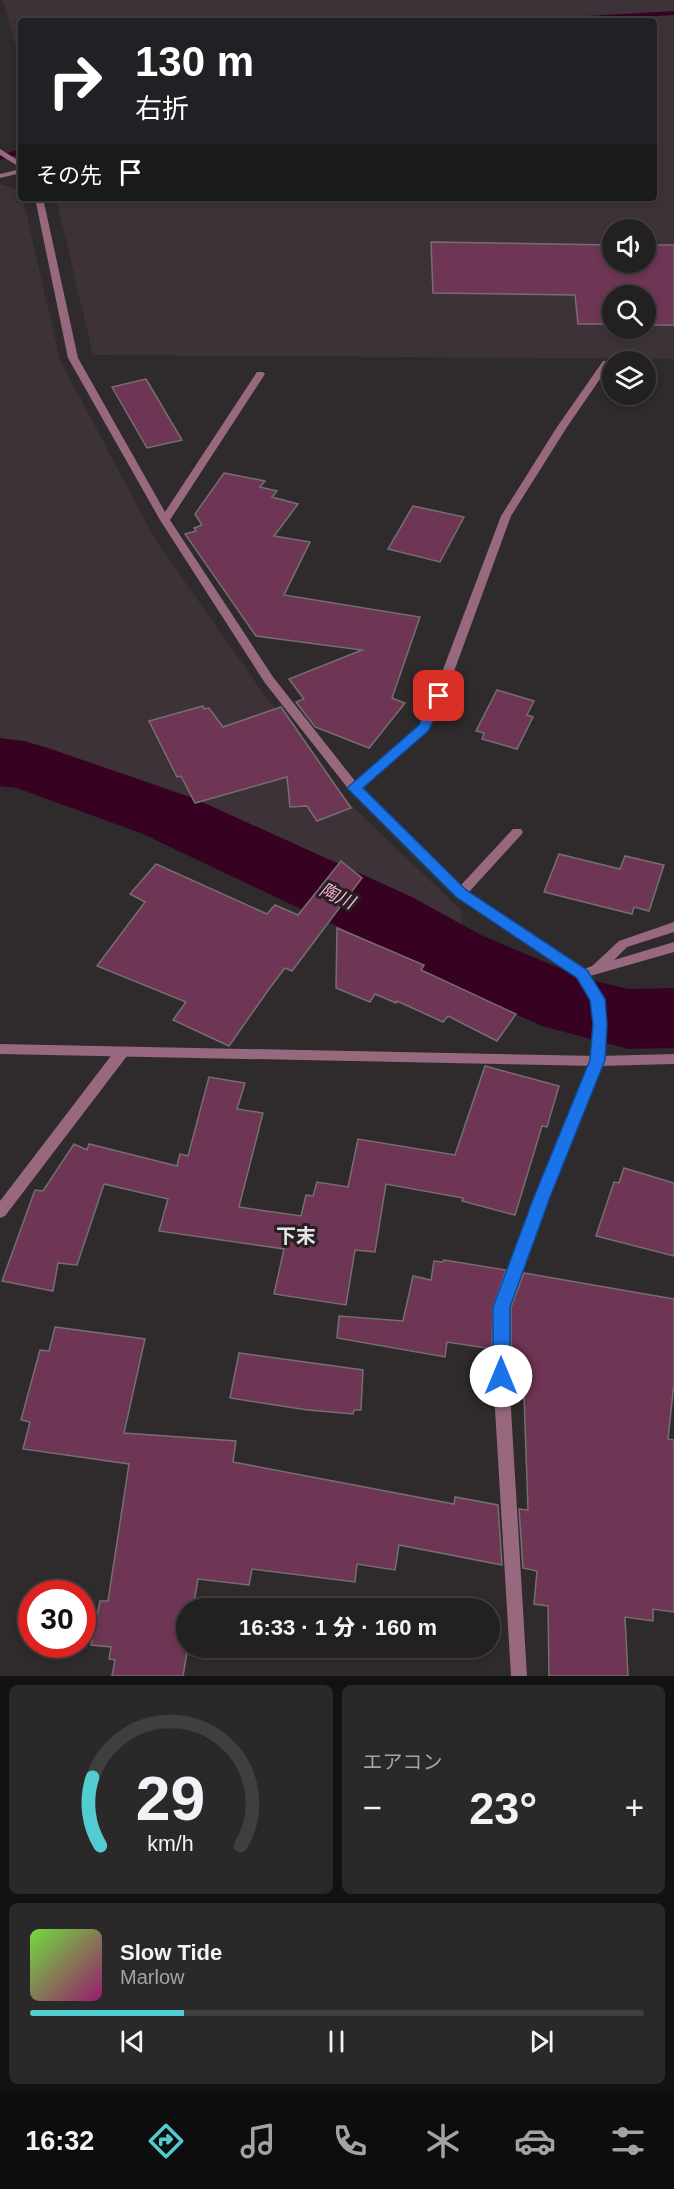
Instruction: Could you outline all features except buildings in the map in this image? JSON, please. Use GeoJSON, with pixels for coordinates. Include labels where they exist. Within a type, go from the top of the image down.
{"type":"FeatureCollection","features":[{"type":"Feature","properties":{"kind":"street"},"geometry":{"type":"LineString","coordinates":[[0,151],[18,164]]}},
{"type":"Feature","properties":{"kind":"street"},"geometry":{"type":"LineString","coordinates":[[0,176],[18,172]]}},
{"type":"Feature","properties":{"kind":"street"},"geometry":{"type":"LineString","coordinates":[[40,201],[74,358],[165,520],[268,680],[354,788],[461,893],[582,974],[597,999],[600,1024],[598,1060],[542,1197],[502,1307],[501,1376],[519,1676]]}},
{"type":"Feature","properties":{"kind":"street"},"geometry":{"type":"LineString","coordinates":[[354,788],[424,728],[439,696],[506,516],[602,369]]}},
{"type":"Feature","properties":{"kind":"street"},"geometry":{"type":"LineString","coordinates":[[165,520],[260,375]]}},
{"type":"Feature","properties":{"kind":"street"},"geometry":{"type":"LineString","coordinates":[[461,893],[517,832]]}},
{"type":"Feature","properties":{"kind":"street"},"geometry":{"type":"LineString","coordinates":[[595,970],[622,944],[674,927]]}},
{"type":"Feature","properties":{"kind":"street"},"geometry":{"type":"LineString","coordinates":[[582,974],[674,946]]}},
{"type":"Feature","properties":{"kind":"street"},"geometry":{"type":"LineString","coordinates":[[0,1049],[598,1060],[674,1059]]}},
{"type":"Feature","properties":{"kind":"street"},"geometry":{"type":"LineString","coordinates":[[0,1212],[122,1052]]}},
{"type":"Feature","properties":{"kind":"shaded area"},"geometry":{"type":"Polygon","coordinates":[[[3,0],[674,0],[674,359],[656,359],[656,351],[602,351],[602,359],[93,355],[57,201],[657,201],[657,18],[18,18],[18,55],[3,0]]]}},
{"type":"Feature","properties":{"kind":"shaded area"},"geometry":{"type":"Polygon","coordinates":[[[0,184],[18,189],[18,201],[24,201],[60,360],[155,539],[263,693],[353,807],[463,912],[456,943],[172,810],[25,761],[0,756],[0,184]]]}},
{"type":"Feature","properties":{"kind":"waterway"},"geometry":{"type":"LineString","coordinates":[[588,18],[674,13]]}},
{"type":"Feature","properties":{"kind":"waterway"},"geometry":{"type":"LineString","coordinates":[[0,158],[18,152]]}},
{"type":"Feature","properties":{"kind":"waterway","name":"陶川"},"geometry":{"type":"LineString","coordinates":[[0,762],[24,765],[168,816],[386,917],[455,955],[569,1005],[628,1019],[674,1018]]}},
{"type":"Feature","properties":{"kind":"district","name":"下末"},"geometry":{"type":"Point","coordinates":[296,1236]}},
{"type":"Feature","properties":{"kind":"route"},"geometry":{"type":"LineString","coordinates":[[439,696],[424,728],[354,788],[461,893],[582,974],[597,999],[600,1024],[598,1060],[542,1197],[502,1307],[501,1376]]}}]}
